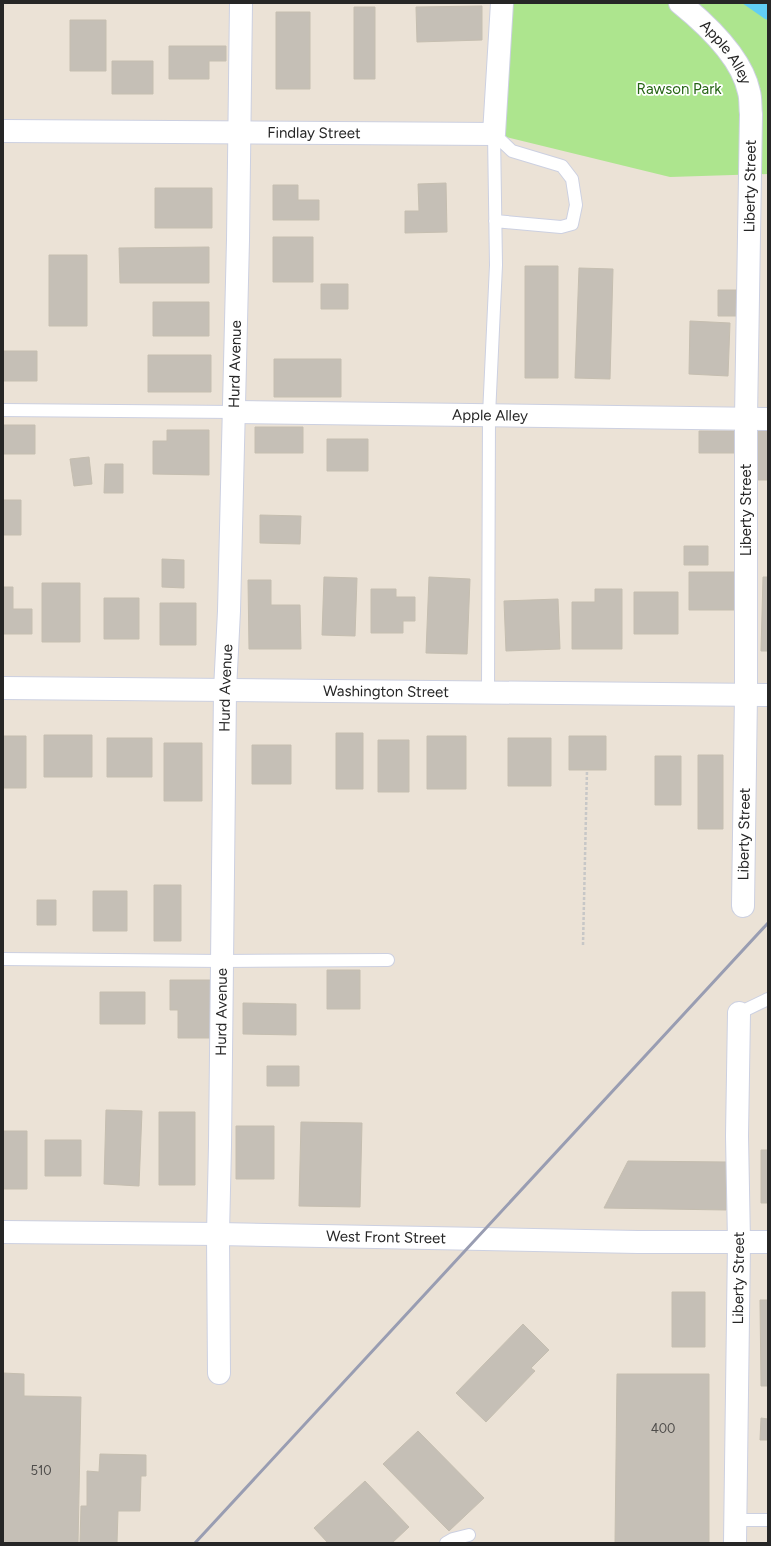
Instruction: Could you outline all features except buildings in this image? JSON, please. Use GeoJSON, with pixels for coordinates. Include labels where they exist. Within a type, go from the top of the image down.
{"type":"FeatureCollection","features":[{"type":"Feature","properties":{"kind":"street","name":"Hurd Avenue"},"geometry":{"type":"LineString","coordinates":[[219,1373],[218,1234],[225,690],[229,611],[234,412],[240,132],[241,3]]}},
{"type":"Feature","properties":{"kind":"street"},"geometry":{"type":"LineString","coordinates":[[494,134],[502,3]]}},
{"type":"Feature","properties":{"kind":"street","name":"Apple Alley"},"geometry":{"type":"LineString","coordinates":[[680,3],[694,14],[723,42],[742,74],[749,92],[751,114]]}},
{"type":"Feature","properties":{"kind":"street","name":"Liberty Street"},"geometry":{"type":"LineString","coordinates":[[743,906],[746,694],[746,418],[751,114]]}},
{"type":"Feature","properties":{"kind":"street","name":"Findlay Street"},"geometry":{"type":"LineString","coordinates":[[3,131],[494,134]]}},
{"type":"Feature","properties":{"kind":"street","name":"Apple Alley"},"geometry":{"type":"LineString","coordinates":[[234,412],[768,419]]}},
{"type":"Feature","properties":{"kind":"street","name":"Washington Street"},"geometry":{"type":"LineString","coordinates":[[3,688],[768,695]]}},
{"type":"Feature","properties":{"kind":"street","name":"Liberty Street"},"geometry":{"type":"LineString","coordinates":[[735,1543],[739,1242],[739,1013]]}},
{"type":"Feature","properties":{"kind":"street","name":"West Front Street"},"geometry":{"type":"LineString","coordinates":[[3,1232],[218,1234],[638,1242],[768,1242]]}},
{"type":"Feature","properties":{"kind":"lane"},"geometry":{"type":"LineString","coordinates":[[494,134],[512,151],[562,166],[572,179],[576,205],[572,224],[561,227],[495,221]]}},
{"type":"Feature","properties":{"kind":"lane"},"geometry":{"type":"LineString","coordinates":[[488,692],[489,415],[496,265],[494,134]]}},
{"type":"Feature","properties":{"kind":"lane"},"geometry":{"type":"LineString","coordinates":[[3,410],[234,412]]}},
{"type":"Feature","properties":{"kind":"lane"},"geometry":{"type":"LineString","coordinates":[[3,958],[222,961],[388,960]]}},
{"type":"Feature","properties":{"kind":"lane"},"geometry":{"type":"LineString","coordinates":[[739,1013],[768,999]]}},
{"type":"Feature","properties":{"kind":"lane"},"geometry":{"type":"LineString","coordinates":[[736,1520],[768,1520]]}},
{"type":"Feature","properties":{"kind":"lane"},"geometry":{"type":"LineString","coordinates":[[446,1543],[469,1535]]}},
{"type":"Feature","properties":{"kind":"path"},"geometry":{"type":"LineString","coordinates":[[583,945],[587,770]]}},
{"type":"Feature","properties":{"kind":"green space","name":"Rawson Park"},"geometry":{"type":"Polygon","coordinates":[[[502,3],[768,3],[768,174],[670,177],[494,134],[502,3]]]}},
{"type":"Feature","properties":{"kind":"water"},"geometry":{"type":"Polygon","coordinates":[[[742,3],[768,3],[768,20],[765,19],[742,3]]]}},
{"type":"Feature","properties":{"kind":"railway"},"geometry":{"type":"LineString","coordinates":[[195,1543],[768,923]]}}]}
